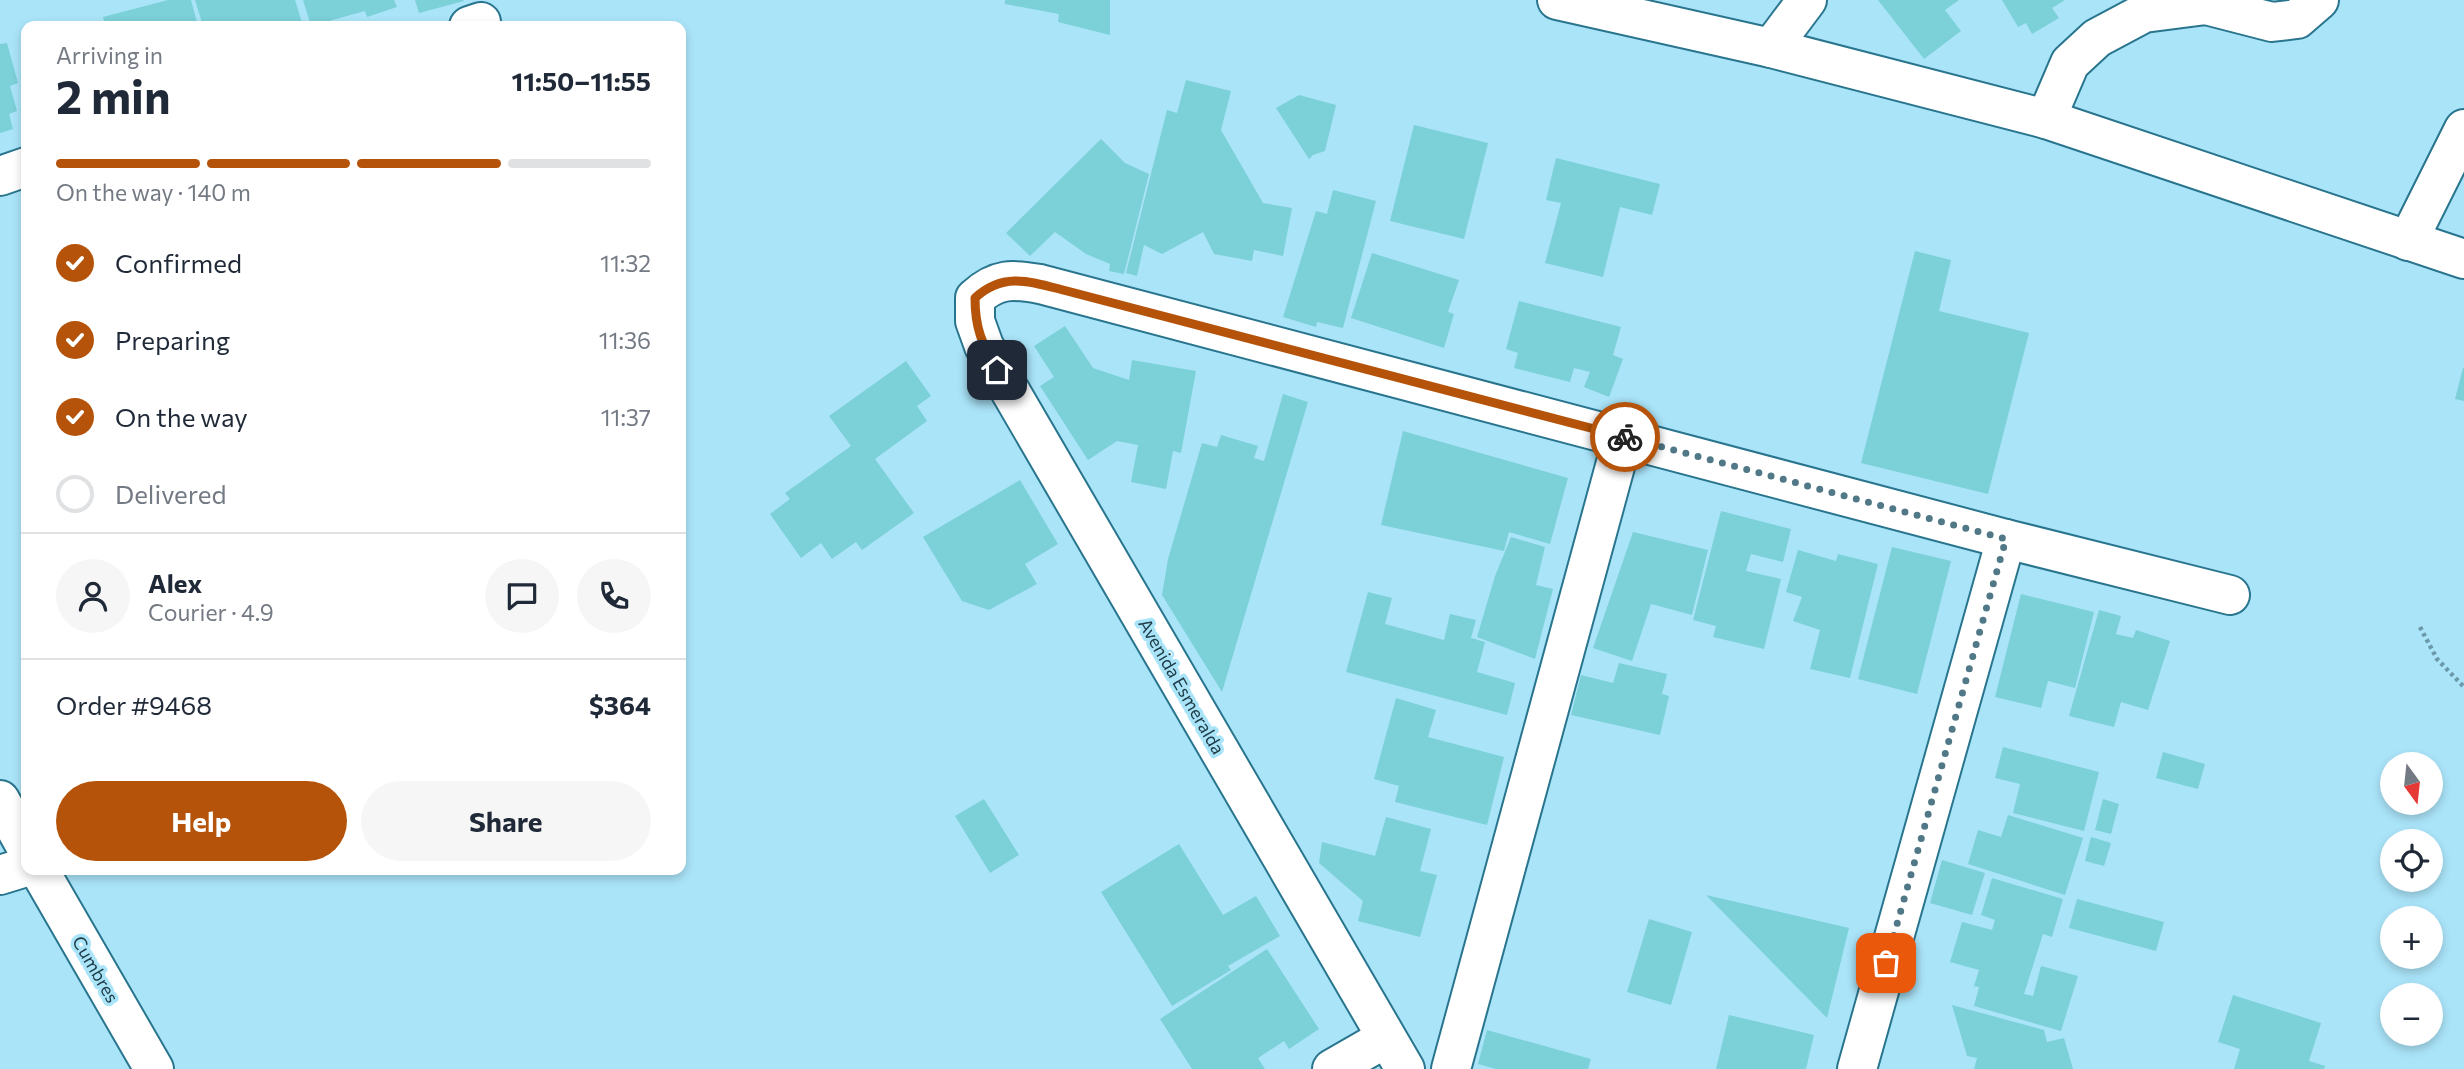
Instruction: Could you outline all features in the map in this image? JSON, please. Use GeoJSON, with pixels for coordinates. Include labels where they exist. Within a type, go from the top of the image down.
{"type":"FeatureCollection","features":[{"type":"Feature","properties":{"kind":"street"},"geometry":{"type":"LineString","coordinates":[[1557,0],[1771,48],[2046,119],[2464,259]]}},
{"type":"Feature","properties":{"kind":"street"},"geometry":{"type":"LineString","coordinates":[[1771,48],[1807,0]]}},
{"type":"Feature","properties":{"kind":"street"},"geometry":{"type":"LineString","coordinates":[[2046,119],[2070,63],[2097,38],[2144,13],[2206,5],[2272,22],[2297,19],[2319,0]]}},
{"type":"Feature","properties":{"kind":"street"},"geometry":{"type":"LineString","coordinates":[[2407,241],[2464,129]]}},
{"type":"Feature","properties":{"kind":"street"},"geometry":{"type":"LineString","coordinates":[[0,176],[21,169]]}},
{"type":"Feature","properties":{"kind":"street","name":"Avenida Esmeralda"},"geometry":{"type":"LineString","coordinates":[[1396,1053],[984,346],[975,321],[975,298],[987,287],[1012,279],[1040,284],[1623,437]]}},
{"type":"Feature","properties":{"kind":"street"},"geometry":{"type":"LineString","coordinates":[[1451,1069],[1623,437],[2006,539],[2230,595]]}},
{"type":"Feature","properties":{"kind":"street"},"geometry":{"type":"LineString","coordinates":[[1857,1069],[2006,539]]}},
{"type":"Feature","properties":{"kind":"street"},"geometry":{"type":"LineString","coordinates":[[0,800],[21,838]]}},
{"type":"Feature","properties":{"kind":"street"},"geometry":{"type":"LineString","coordinates":[[0,875],[21,869]]}},
{"type":"Feature","properties":{"kind":"street","name":"Cumbres"},"geometry":{"type":"LineString","coordinates":[[42,875],[154,1069]]}},
{"type":"Feature","properties":{"kind":"street"},"geometry":{"type":"LineString","coordinates":[[1332,1069],[1396,1053]]}},
{"type":"Feature","properties":{"kind":"path"},"geometry":{"type":"LineString","coordinates":[[2420,627],[2437,659],[2464,687]]}},
{"type":"Feature","properties":{"kind":"building"},"geometry":{"type":"Polygon","coordinates":[[[168,0],[191,0],[197,21],[104,21],[103,17],[168,0]]]}},
{"type":"Feature","properties":{"kind":"building"},"geometry":{"type":"Polygon","coordinates":[[[195,0],[295,0],[301,21],[201,21],[195,0]]]}},
{"type":"Feature","properties":{"kind":"building"},"geometry":{"type":"Polygon","coordinates":[[[303,0],[394,0],[397,7],[367,17],[365,11],[329,21],[309,21],[303,0]]]}},
{"type":"Feature","properties":{"kind":"building"},"geometry":{"type":"Polygon","coordinates":[[[415,0],[463,0],[464,1],[419,13],[415,0]]]}},
{"type":"Feature","properties":{"kind":"building"},"geometry":{"type":"Polygon","coordinates":[[[1005,0],[1110,0],[1110,35],[1058,22],[1059,14],[1005,4],[1005,0]]]}},
{"type":"Feature","properties":{"kind":"building"},"geometry":{"type":"Polygon","coordinates":[[[1878,0],[1959,0],[1945,10],[1961,31],[1924,59],[1878,0]]]}},
{"type":"Feature","properties":{"kind":"building"},"geometry":{"type":"Polygon","coordinates":[[[2002,0],[2065,0],[2052,8],[2059,18],[2032,34],[2026,23],[2018,27],[2002,0]]]}},
{"type":"Feature","properties":{"kind":"building"},"geometry":{"type":"Polygon","coordinates":[[[7,43],[18,83],[10,86],[17,111],[9,114],[13,129],[0,133],[0,44],[7,43]]]}},
{"type":"Feature","properties":{"kind":"building"},"geometry":{"type":"Polygon","coordinates":[[[1186,80],[1231,91],[1221,130],[1263,203],[1292,208],[1283,256],[1254,250],[1252,261],[1214,254],[1203,232],[1162,254],[1144,245],[1137,276],[1126,273],[1167,110],[1177,113],[1186,80]]]}},
{"type":"Feature","properties":{"kind":"building"},"geometry":{"type":"Polygon","coordinates":[[[1299,95],[1336,105],[1325,151],[1309,159],[1276,108],[1299,95]]]}},
{"type":"Feature","properties":{"kind":"building"},"geometry":{"type":"Polygon","coordinates":[[[1414,125],[1488,143],[1464,239],[1390,221],[1414,125]]]}},
{"type":"Feature","properties":{"kind":"building"},"geometry":{"type":"Polygon","coordinates":[[[1101,139],[1125,163],[1149,174],[1124,274],[1109,271],[1110,264],[1086,254],[1055,232],[1030,256],[1006,233],[1101,139]]]}},
{"type":"Feature","properties":{"kind":"building"},"geometry":{"type":"Polygon","coordinates":[[[1556,158],[1660,184],[1652,215],[1620,207],[1603,277],[1545,263],[1561,203],[1546,200],[1556,158]]]}},
{"type":"Feature","properties":{"kind":"building"},"geometry":{"type":"Polygon","coordinates":[[[1333,190],[1376,201],[1343,328],[1317,322],[1316,327],[1283,317],[1316,211],[1327,214],[1333,190]]]}},
{"type":"Feature","properties":{"kind":"building"},"geometry":{"type":"Polygon","coordinates":[[[1915,251],[1951,260],[1939,311],[2029,333],[1988,494],[1861,463],[1915,251]]]}},
{"type":"Feature","properties":{"kind":"building"},"geometry":{"type":"Polygon","coordinates":[[[1372,253],[1459,280],[1448,312],[1454,314],[1444,348],[1351,318],[1372,253]]]}},
{"type":"Feature","properties":{"kind":"building"},"geometry":{"type":"Polygon","coordinates":[[[1519,301],[1621,327],[1613,355],[1623,359],[1609,397],[1584,387],[1590,372],[1574,368],[1570,382],[1514,368],[1518,353],[1506,349],[1519,301]]]}},
{"type":"Feature","properties":{"kind":"building"},"geometry":{"type":"Polygon","coordinates":[[[1065,326],[1093,368],[1129,380],[1132,360],[1196,371],[1181,453],[1173,451],[1166,489],[1131,482],[1138,445],[1117,441],[1088,460],[1040,386],[1054,377],[1034,346],[1065,326]]]}},
{"type":"Feature","properties":{"kind":"building"},"geometry":{"type":"Polygon","coordinates":[[[906,361],[931,396],[917,406],[927,421],[875,459],[914,513],[862,550],[856,542],[832,559],[821,543],[801,558],[770,514],[790,499],[785,493],[851,446],[829,416],[906,361]]]}},
{"type":"Feature","properties":{"kind":"building"},"geometry":{"type":"Polygon","coordinates":[[[2464,368],[2464,401],[2455,399],[2464,368]]]}},
{"type":"Feature","properties":{"kind":"building"},"geometry":{"type":"Polygon","coordinates":[[[1283,394],[1308,402],[1222,692],[1162,595],[1168,559],[1202,443],[1217,447],[1221,435],[1258,446],[1254,458],[1264,461],[1283,394]]]}},
{"type":"Feature","properties":{"kind":"building"},"geometry":{"type":"Polygon","coordinates":[[[1403,431],[1568,478],[1550,544],[1509,532],[1504,551],[1381,525],[1403,431]]]}},
{"type":"Feature","properties":{"kind":"building"},"geometry":{"type":"Polygon","coordinates":[[[1020,480],[1058,544],[1025,564],[1037,584],[989,610],[962,601],[923,537],[1020,480]]]}},
{"type":"Feature","properties":{"kind":"building"},"geometry":{"type":"Polygon","coordinates":[[[1721,511],[1791,529],[1783,562],[1751,554],[1746,571],[1781,579],[1764,649],[1713,637],[1716,626],[1693,620],[1721,511]]]}},
{"type":"Feature","properties":{"kind":"building"},"geometry":{"type":"Polygon","coordinates":[[[1633,532],[1708,550],[1692,615],[1651,604],[1632,661],[1593,648],[1633,532]]]}},
{"type":"Feature","properties":{"kind":"building"},"geometry":{"type":"Polygon","coordinates":[[[1511,537],[1545,547],[1536,585],[1553,589],[1535,659],[1477,637],[1495,576],[1511,537]]]}},
{"type":"Feature","properties":{"kind":"building"},"geometry":{"type":"Polygon","coordinates":[[[1892,547],[1951,561],[1917,694],[1858,679],[1892,547]]]}},
{"type":"Feature","properties":{"kind":"building"},"geometry":{"type":"Polygon","coordinates":[[[1798,550],[1836,561],[1838,554],[1878,564],[1850,678],[1810,669],[1820,630],[1793,621],[1802,597],[1786,592],[1798,550]]]}},
{"type":"Feature","properties":{"kind":"building"},"geometry":{"type":"Polygon","coordinates":[[[1368,592],[1392,598],[1385,624],[1444,640],[1450,614],[1476,620],[1471,638],[1485,642],[1477,672],[1515,683],[1507,715],[1346,672],[1368,592]]]}},
{"type":"Feature","properties":{"kind":"building"},"geometry":{"type":"Polygon","coordinates":[[[2021,594],[2094,612],[2075,688],[2048,681],[2041,708],[1995,697],[2021,594]]]}},
{"type":"Feature","properties":{"kind":"building"},"geometry":{"type":"Polygon","coordinates":[[[2099,610],[2121,616],[2116,634],[2133,638],[2136,630],[2170,641],[2148,710],[2121,702],[2114,727],[2069,716],[2099,610]]]}},
{"type":"Feature","properties":{"kind":"building"},"geometry":{"type":"Polygon","coordinates":[[[1619,663],[1667,674],[1662,694],[1669,696],[1660,735],[1571,715],[1581,675],[1613,683],[1619,663]]]}},
{"type":"Feature","properties":{"kind":"building"},"geometry":{"type":"Polygon","coordinates":[[[1396,698],[1436,710],[1428,737],[1504,757],[1487,825],[1395,802],[1399,786],[1374,779],[1396,698]]]}},
{"type":"Feature","properties":{"kind":"building"},"geometry":{"type":"Polygon","coordinates":[[[2003,747],[2099,772],[2084,831],[2013,813],[2020,784],[1995,778],[2003,747]]]}},
{"type":"Feature","properties":{"kind":"building"},"geometry":{"type":"Polygon","coordinates":[[[2163,752],[2205,764],[2198,789],[2156,778],[2163,752]]]}},
{"type":"Feature","properties":{"kind":"building"},"geometry":{"type":"Polygon","coordinates":[[[984,799],[1019,855],[990,873],[955,816],[984,799]]]}},
{"type":"Feature","properties":{"kind":"building"},"geometry":{"type":"Polygon","coordinates":[[[2103,799],[2119,804],[2111,834],[2095,830],[2103,799]]]}},
{"type":"Feature","properties":{"kind":"building"},"geometry":{"type":"Polygon","coordinates":[[[2008,815],[2083,838],[2065,895],[1968,864],[1978,830],[2001,837],[2008,815]]]}},
{"type":"Feature","properties":{"kind":"building"},"geometry":{"type":"Polygon","coordinates":[[[1386,817],[1431,829],[1420,871],[1437,875],[1420,937],[1358,921],[1363,901],[1319,863],[1322,842],[1375,856],[1386,817]]]}},
{"type":"Feature","properties":{"kind":"building"},"geometry":{"type":"Polygon","coordinates":[[[2091,837],[2111,843],[2104,866],[2085,861],[2091,837]]]}},
{"type":"Feature","properties":{"kind":"building"},"geometry":{"type":"Polygon","coordinates":[[[1179,844],[1223,915],[1256,896],[1280,936],[1228,966],[1231,970],[1172,1006],[1101,892],[1179,844]]]}},
{"type":"Feature","properties":{"kind":"building"},"geometry":{"type":"Polygon","coordinates":[[[1942,860],[1985,873],[1972,915],[1930,903],[1942,860]]]}},
{"type":"Feature","properties":{"kind":"building"},"geometry":{"type":"Polygon","coordinates":[[[1992,878],[2063,899],[2052,937],[2043,934],[2024,994],[2033,996],[2041,966],[2078,976],[2061,1031],[1974,1006],[1979,987],[1974,986],[1979,970],[1950,962],[1962,922],[1992,930],[1995,920],[1981,915],[1992,878]]]}},
{"type":"Feature","properties":{"kind":"building"},"geometry":{"type":"Polygon","coordinates":[[[1706,895],[1849,928],[1827,1018],[1706,895]]]}},
{"type":"Feature","properties":{"kind":"building"},"geometry":{"type":"Polygon","coordinates":[[[2077,899],[2164,922],[2156,951],[2069,928],[2077,899]]]}},
{"type":"Feature","properties":{"kind":"building"},"geometry":{"type":"Polygon","coordinates":[[[1649,919],[1692,932],[1671,1005],[1627,992],[1649,919]]]}},
{"type":"Feature","properties":{"kind":"building"},"geometry":{"type":"Polygon","coordinates":[[[1267,949],[1319,1029],[1289,1049],[1284,1041],[1258,1058],[1265,1069],[1192,1069],[1160,1019],[1267,949]]]}},
{"type":"Feature","properties":{"kind":"building"},"geometry":{"type":"Polygon","coordinates":[[[2233,995],[2321,1023],[2309,1061],[2325,1066],[2324,1069],[2234,1069],[2240,1049],[2218,1042],[2233,995]]]}},
{"type":"Feature","properties":{"kind":"building"},"geometry":{"type":"Polygon","coordinates":[[[1952,1005],[2044,1030],[2047,1042],[2064,1038],[2073,1069],[1974,1069],[1977,1058],[1967,1056],[1952,1005]]]}},
{"type":"Feature","properties":{"kind":"building"},"geometry":{"type":"Polygon","coordinates":[[[1729,1015],[1814,1035],[1806,1069],[1716,1069],[1729,1015]]]}},
{"type":"Feature","properties":{"kind":"building"},"geometry":{"type":"Polygon","coordinates":[[[1487,1030],[1591,1059],[1588,1069],[1496,1069],[1478,1064],[1487,1030]]]}},
{"type":"Feature","properties":{"kind":"way so far"},"geometry":{"type":"LineString","coordinates":[[1625,437],[2006,539],[1886,963]]}},
{"type":"Feature","properties":{"kind":"route"},"geometry":{"type":"LineString","coordinates":[[997,370],[975,321],[975,298],[987,287],[1012,279],[1040,284],[1625,437]]}}]}
